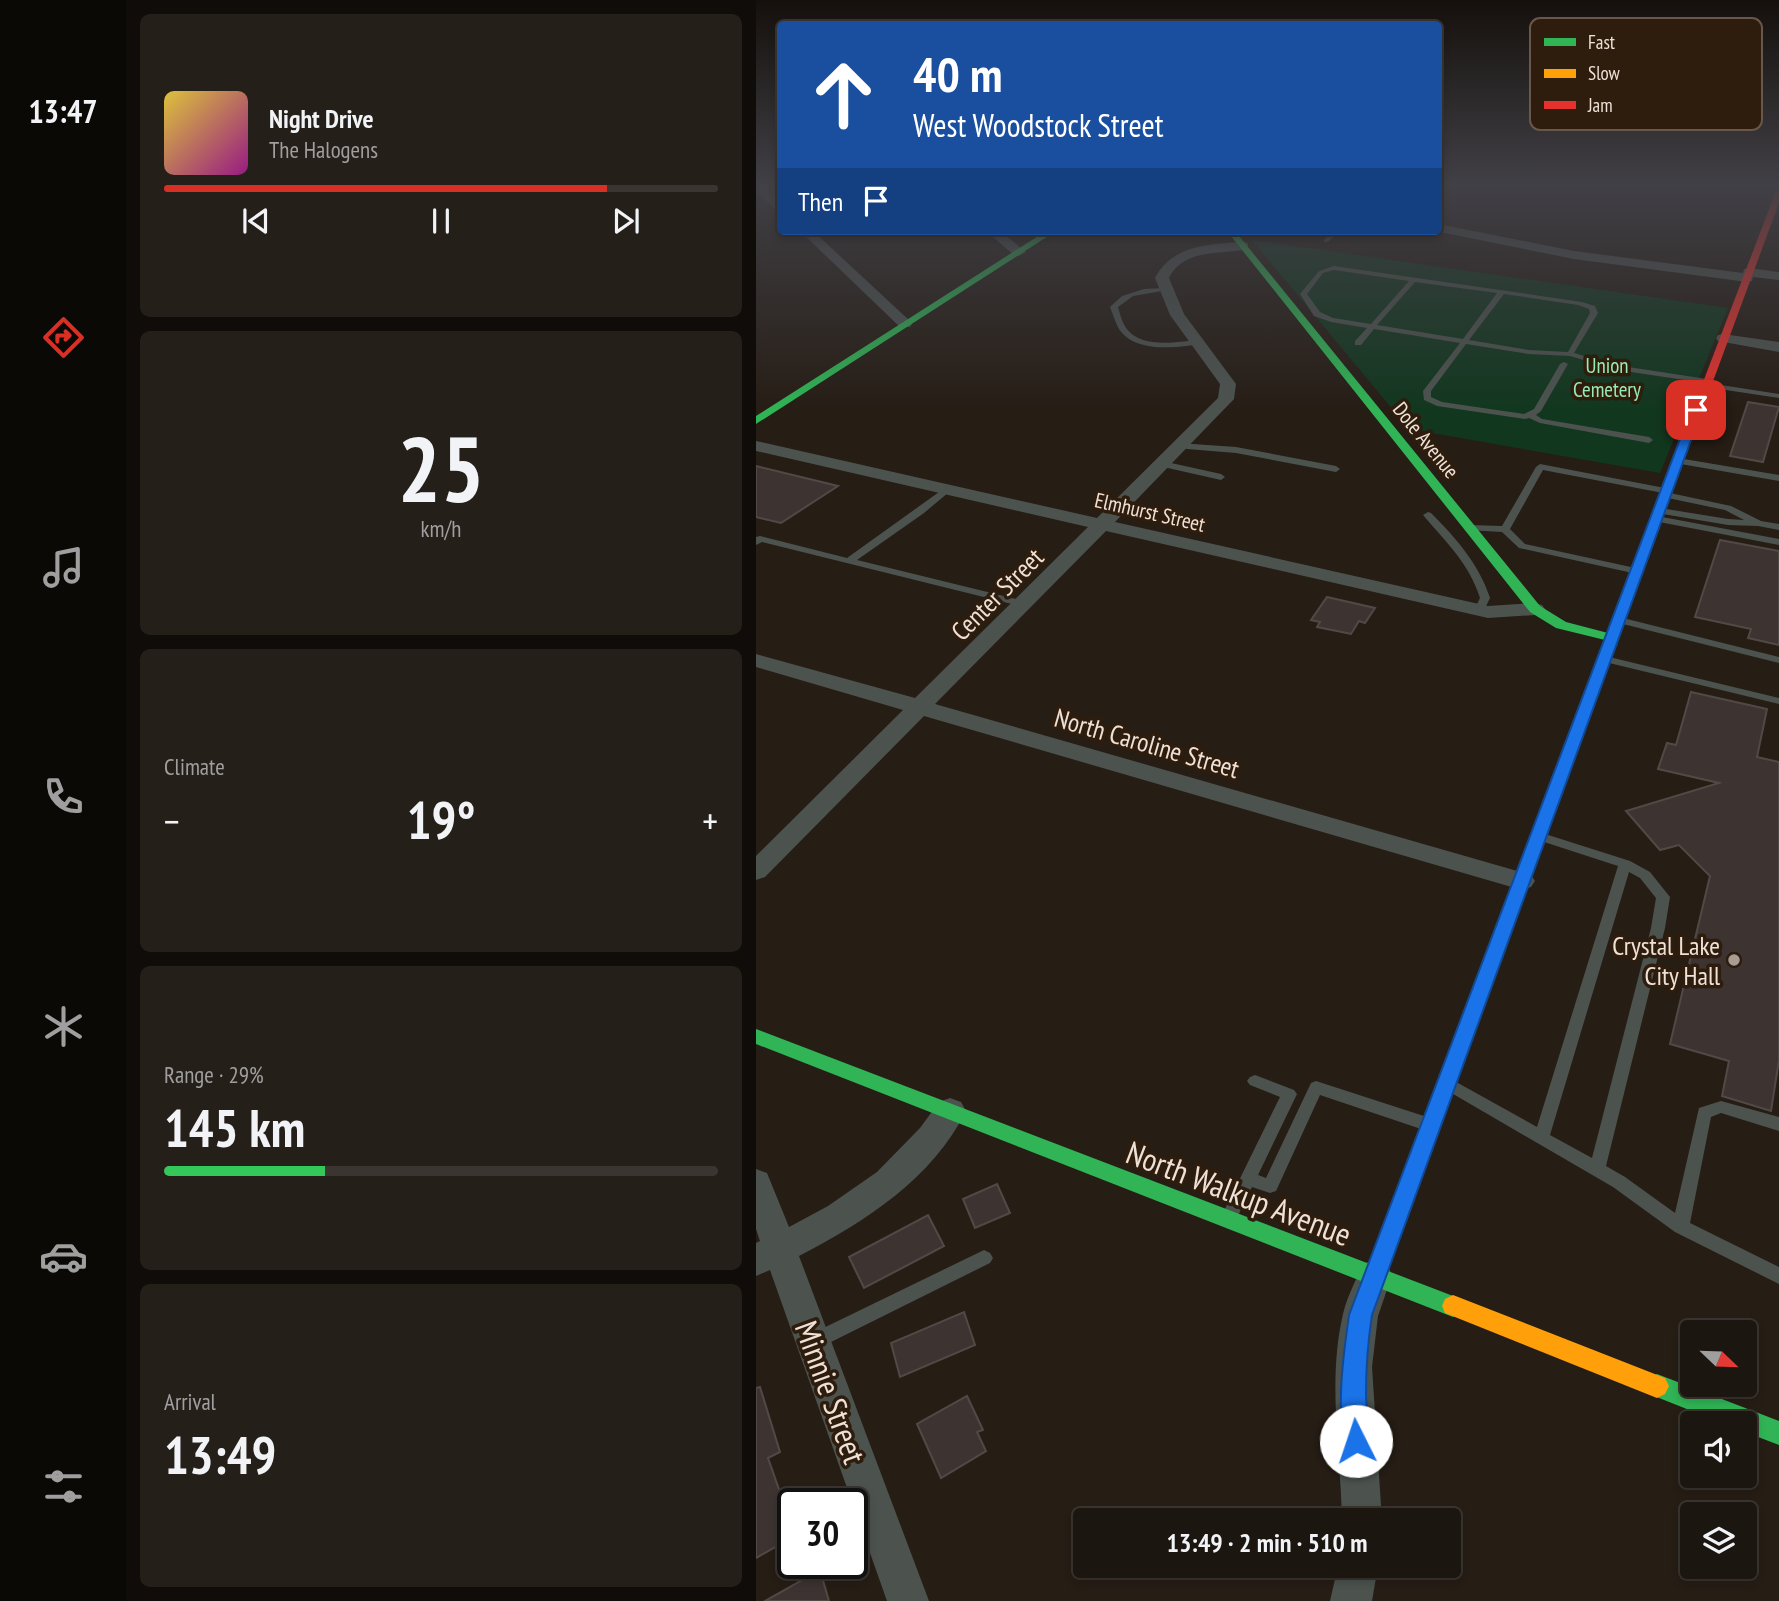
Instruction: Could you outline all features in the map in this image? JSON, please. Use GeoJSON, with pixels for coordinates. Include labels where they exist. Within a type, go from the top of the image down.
{"type":"FeatureCollection","features":[{"type":"Feature","properties":{"kind":"street"},"geometry":{"type":"LineString","coordinates":[[838,261],[905,324]]}},
{"type":"Feature","properties":{"kind":"street"},"geometry":{"type":"LineString","coordinates":[[756,421],[1005,261]]}},
{"type":"Feature","properties":{"kind":"street"},"geometry":{"type":"LineString","coordinates":[[1165,290],[1164,272],[1174,261]]}},
{"type":"Feature","properties":{"kind":"street","name":"Dole Avenue"},"geometry":{"type":"LineString","coordinates":[[1254,261],[1543,618],[1612,638]]}},
{"type":"Feature","properties":{"kind":"street"},"geometry":{"type":"LineString","coordinates":[[1624,261],[1779,276]]}},
{"type":"Feature","properties":{"kind":"street"},"geometry":{"type":"LineString","coordinates":[[1361,1508],[1354,1396],[1355,1351],[1360,1315],[1706,383],[1755,261]]}},
{"type":"Feature","properties":{"kind":"street","name":"Center Street"},"geometry":{"type":"LineString","coordinates":[[756,871],[1220,406],[1229,391],[1223,376],[1177,315],[1165,290]]}},
{"type":"Feature","properties":{"kind":"street"},"geometry":{"type":"LineString","coordinates":[[1723,338],[1779,347]]}},
{"type":"Feature","properties":{"kind":"street","name":"Elmhurst Street"},"geometry":{"type":"LineString","coordinates":[[756,446],[1479,610],[1505,612],[1535,609]]}},
{"type":"Feature","properties":{"kind":"street","name":"North Caroline Street"},"geometry":{"type":"LineString","coordinates":[[756,660],[1522,881]]}},
{"type":"Feature","properties":{"kind":"street","name":"North Walkup Avenue"},"geometry":{"type":"LineString","coordinates":[[756,1036],[1779,1433]]}},
{"type":"Feature","properties":{"kind":"street"},"geometry":{"type":"LineString","coordinates":[[767,1255],[860,1205],[886,1186],[922,1152],[950,1111]]}},
{"type":"Feature","properties":{"kind":"street","name":"Minnie Street"},"geometry":{"type":"LineString","coordinates":[[756,1183],[767,1255],[813,1342],[908,1601]]}},
{"type":"Feature","properties":{"kind":"street"},"geometry":{"type":"LineString","coordinates":[[1351,1601],[1356,1578]]}},
{"type":"Feature","properties":{"kind":"lane"},"geometry":{"type":"LineString","coordinates":[[1570,354],[1594,313],[1592,308],[1580,303],[1334,268],[1321,272],[1304,291],[1309,306],[1321,317],[1529,352],[1570,354],[1612,366],[1779,396]]}},
{"type":"Feature","properties":{"kind":"lane"},"geometry":{"type":"LineString","coordinates":[[1358,343],[1414,279]]}},
{"type":"Feature","properties":{"kind":"lane"},"geometry":{"type":"LineString","coordinates":[[1165,290],[1139,292],[1119,300],[1114,307],[1122,328],[1128,335],[1152,343],[1198,342]]}},
{"type":"Feature","properties":{"kind":"lane"},"geometry":{"type":"LineString","coordinates":[[1502,292],[1427,390],[1425,394],[1429,401],[1518,417],[1530,415],[1538,411],[1564,364]]}},
{"type":"Feature","properties":{"kind":"lane"},"geometry":{"type":"LineString","coordinates":[[1529,352],[1564,364],[1612,366]]}},
{"type":"Feature","properties":{"kind":"lane"},"geometry":{"type":"LineString","coordinates":[[1530,415],[1540,421],[1649,440]]}},
{"type":"Feature","properties":{"kind":"lane"},"geometry":{"type":"LineString","coordinates":[[1178,446],[1236,450],[1336,469]]}},
{"type":"Feature","properties":{"kind":"lane"},"geometry":{"type":"LineString","coordinates":[[1678,461],[1779,478]]}},
{"type":"Feature","properties":{"kind":"lane"},"geometry":{"type":"LineString","coordinates":[[1162,464],[1221,477]]}},
{"type":"Feature","properties":{"kind":"lane"},"geometry":{"type":"LineString","coordinates":[[1506,529],[1541,467],[1728,508],[1758,523]]}},
{"type":"Feature","properties":{"kind":"lane"},"geometry":{"type":"LineString","coordinates":[[849,561],[921,511],[946,490]]}},
{"type":"Feature","properties":{"kind":"lane"},"geometry":{"type":"LineString","coordinates":[[1428,515],[1458,545],[1482,585],[1485,598],[1479,610]]}},
{"type":"Feature","properties":{"kind":"lane"},"geometry":{"type":"LineString","coordinates":[[1658,515],[1779,527]]}},
{"type":"Feature","properties":{"kind":"lane"},"geometry":{"type":"LineString","coordinates":[[1658,515],[1779,542]]}},
{"type":"Feature","properties":{"kind":"lane"},"geometry":{"type":"LineString","coordinates":[[1469,528],[1506,529],[1522,546],[1637,571]]}},
{"type":"Feature","properties":{"kind":"lane"},"geometry":{"type":"LineString","coordinates":[[756,542],[760,539],[1024,604]]}},
{"type":"Feature","properties":{"kind":"lane"},"geometry":{"type":"LineString","coordinates":[[1619,620],[1779,660]]}},
{"type":"Feature","properties":{"kind":"lane"},"geometry":{"type":"LineString","coordinates":[[1605,659],[1779,701]]}},
{"type":"Feature","properties":{"kind":"lane"},"geometry":{"type":"LineString","coordinates":[[1539,835],[1625,864],[1645,875],[1663,897],[1658,928],[1597,1168]]}},
{"type":"Feature","properties":{"kind":"lane"},"geometry":{"type":"LineString","coordinates":[[1542,1135],[1625,864]]}},
{"type":"Feature","properties":{"kind":"lane"},"geometry":{"type":"LineString","coordinates":[[1228,1219],[1289,1094],[1255,1081]]}},
{"type":"Feature","properties":{"kind":"lane"},"geometry":{"type":"LineString","coordinates":[[1447,1083],[1597,1168],[1681,1227],[1779,1276]]}},
{"type":"Feature","properties":{"kind":"lane"},"geometry":{"type":"LineString","coordinates":[[1248,1179],[1270,1186],[1316,1087],[1431,1125]]}},
{"type":"Feature","properties":{"kind":"lane"},"geometry":{"type":"LineString","coordinates":[[1681,1227],[1704,1113],[1721,1107],[1779,1124]]}},
{"type":"Feature","properties":{"kind":"lane"},"geometry":{"type":"LineString","coordinates":[[813,1342],[984,1258]]}},
{"type":"Feature","properties":{"kind":"green space","name":"Union Cemetery"},"geometry":{"type":"Polygon","coordinates":[[[1269,261],[1397,261],[1728,308],[1660,473],[1409,429],[1269,261]]]}},
{"type":"Feature","properties":{"kind":"building"},"geometry":{"type":"Polygon","coordinates":[[[1748,402],[1779,407],[1763,462],[1730,456],[1748,402]]]}},
{"type":"Feature","properties":{"kind":"building"},"geometry":{"type":"Polygon","coordinates":[[[756,466],[838,486],[781,523],[756,517],[756,466]]]}},
{"type":"Feature","properties":{"kind":"building"},"geometry":{"type":"Polygon","coordinates":[[[1720,540],[1779,551],[1779,645],[1748,638],[1751,629],[1695,617],[1720,540]]]}},
{"type":"Feature","properties":{"kind":"building"},"geometry":{"type":"Polygon","coordinates":[[[1327,597],[1375,608],[1365,623],[1359,621],[1351,634],[1317,627],[1320,622],[1311,620],[1327,597]]]}},
{"type":"Feature","properties":{"kind":"building","name":"Crystal Lake City Hall"},"geometry":{"type":"Polygon","coordinates":[[[1691,692],[1767,709],[1757,757],[1779,762],[1779,1060],[1771,1111],[1722,1096],[1729,1061],[1670,1044],[1710,876],[1679,845],[1660,850],[1626,811],[1719,783],[1658,769],[1667,743],[1676,745],[1691,692]]]}},
{"type":"Feature","properties":{"kind":"building"},"geometry":{"type":"Polygon","coordinates":[[[997,1184],[1010,1213],[975,1228],[963,1199],[997,1184]]]}},
{"type":"Feature","properties":{"kind":"building"},"geometry":{"type":"Polygon","coordinates":[[[928,1215],[944,1246],[864,1288],[849,1257],[928,1215]]]}},
{"type":"Feature","properties":{"kind":"building"},"geometry":{"type":"Polygon","coordinates":[[[964,1312],[975,1345],[900,1377],[891,1343],[964,1312]]]}},
{"type":"Feature","properties":{"kind":"building"},"geometry":{"type":"Polygon","coordinates":[[[760,1387],[780,1452],[768,1458],[779,1488],[777,1546],[756,1558],[756,1388],[760,1387]]]}},
{"type":"Feature","properties":{"kind":"building"},"geometry":{"type":"Polygon","coordinates":[[[967,1396],[983,1430],[977,1432],[986,1451],[941,1478],[917,1424],[967,1396]]]}},
{"type":"Feature","properties":{"kind":"building"},"geometry":{"type":"Polygon","coordinates":[[[804,1579],[823,1579],[829,1601],[765,1601],[804,1579]]]}},
{"type":"Feature","properties":{"kind":"traffic: fast"},"geometry":{"type":"LineString","coordinates":[[756,421],[1006,261]]}},
{"type":"Feature","properties":{"kind":"traffic: fast"},"geometry":{"type":"LineString","coordinates":[[1255,261],[1535,609],[1561,625],[1612,638]]}},
{"type":"Feature","properties":{"kind":"traffic: fast"},"geometry":{"type":"LineString","coordinates":[[1489,970],[1697,411]]}},
{"type":"Feature","properties":{"kind":"traffic: fast"},"geometry":{"type":"LineString","coordinates":[[756,1036],[1453,1306]]}},
{"type":"Feature","properties":{"kind":"traffic: fast"},"geometry":{"type":"LineString","coordinates":[[1657,1386],[1779,1433]]}},
{"type":"Feature","properties":{"kind":"traffic: slow"},"geometry":{"type":"LineString","coordinates":[[1375,1275],[1489,970]]}},
{"type":"Feature","properties":{"kind":"traffic: slow"},"geometry":{"type":"LineString","coordinates":[[1453,1306],[1657,1386]]}},
{"type":"Feature","properties":{"kind":"traffic: jam"},"geometry":{"type":"LineString","coordinates":[[1697,411],[1754,261]]}},
{"type":"Feature","properties":{"kind":"place","name":"Crystal Lake City Hall"},"geometry":{"type":"Point","coordinates":[1734,960]}},
{"type":"Feature","properties":{"kind":"route"},"geometry":{"type":"LineString","coordinates":[[1356,1441],[1355,1351],[1360,1315],[1696,410]]}}]}
